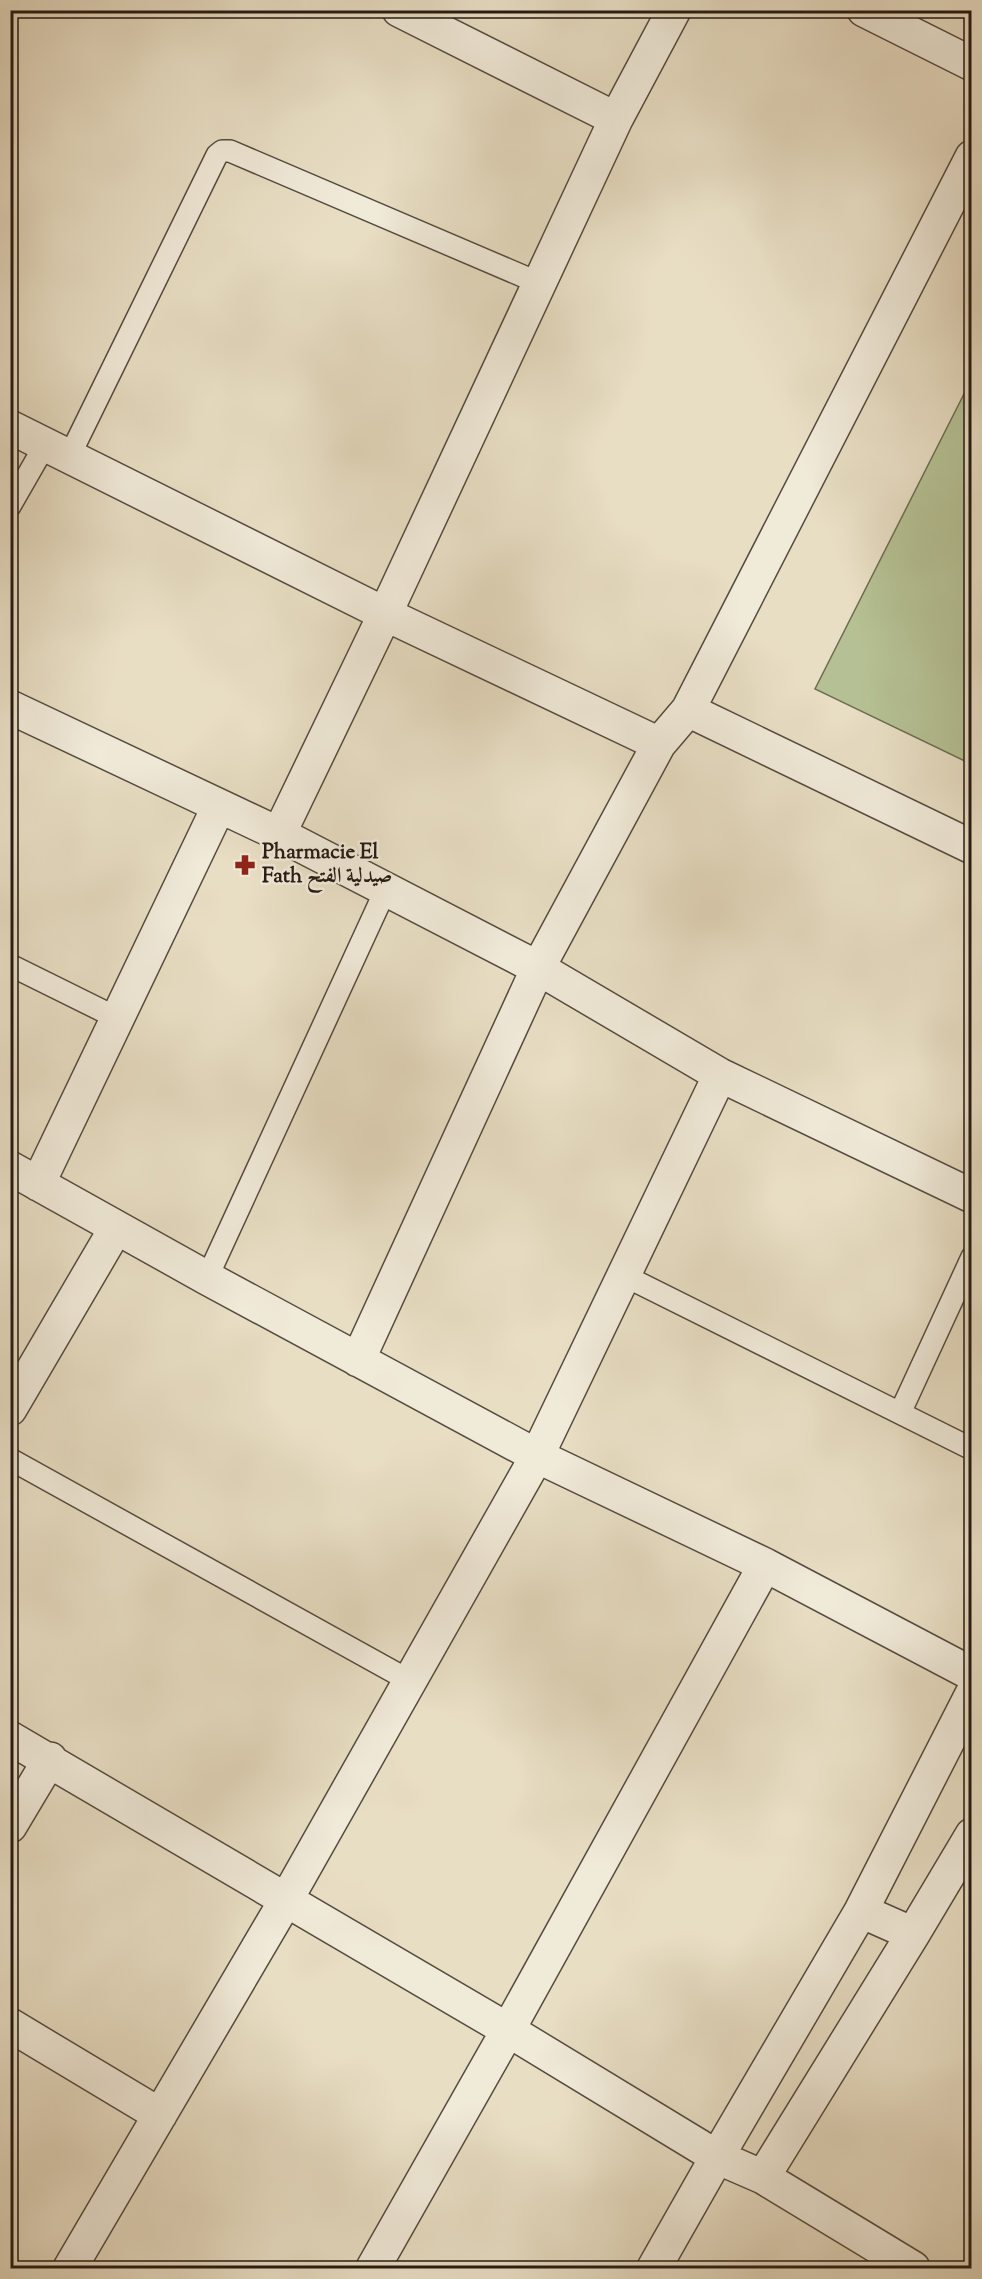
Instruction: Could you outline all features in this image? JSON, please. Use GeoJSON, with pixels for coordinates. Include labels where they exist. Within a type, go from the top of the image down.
{"type":"FeatureCollection","features":[{"type":"Feature","properties":{"kind":"street"},"geometry":{"type":"LineString","coordinates":[[399,10],[616,119]]}},
{"type":"Feature","properties":{"kind":"street"},"geometry":{"type":"LineString","coordinates":[[279,834],[385,614],[616,119],[674,10]]}},
{"type":"Feature","properties":{"kind":"street"},"geometry":{"type":"LineString","coordinates":[[864,10],[972,64]]}},
{"type":"Feature","properties":{"kind":"street"},"geometry":{"type":"LineString","coordinates":[[358,1360],[538,968],[659,744],[688,710],[972,157]]}},
{"type":"Feature","properties":{"kind":"street"},"geometry":{"type":"LineString","coordinates":[[10,427],[385,614],[659,744]]}},
{"type":"Feature","properties":{"kind":"street"},"geometry":{"type":"LineString","coordinates":[[10,707],[279,834],[538,968],[720,1075],[972,1196]]}},
{"type":"Feature","properties":{"kind":"street"},"geometry":{"type":"LineString","coordinates":[[688,710],[972,847]]}},
{"type":"Feature","properties":{"kind":"street"},"geometry":{"type":"LineString","coordinates":[[219,806],[117,1018],[24,1176],[207,1278],[537,1456],[765,1565],[972,1674]]}},
{"type":"Feature","properties":{"kind":"street"},"geometry":{"type":"LineString","coordinates":[[70,2268],[286,1900],[537,1456],[720,1075]]}},
{"type":"Feature","properties":{"kind":"street"},"geometry":{"type":"LineString","coordinates":[[10,1409],[116,1228]]}},
{"type":"Feature","properties":{"kind":"street"},"geometry":{"type":"LineString","coordinates":[[373,2268],[508,2030],[765,1565]]}},
{"type":"Feature","properties":{"kind":"street"},"geometry":{"type":"LineString","coordinates":[[654,2268],[861,1911],[972,1694]]}},
{"type":"Feature","properties":{"kind":"street"},"geometry":{"type":"LineString","coordinates":[[10,1738],[50,1759],[508,2030],[717,2157],[763,2177],[913,2268]]}},
{"type":"Feature","properties":{"kind":"street"},"geometry":{"type":"LineString","coordinates":[[10,1826],[50,1759]]}},
{"type":"Feature","properties":{"kind":"street"},"geometry":{"type":"LineString","coordinates":[[763,2177],[972,1835]]}},
{"type":"Feature","properties":{"kind":"street"},"geometry":{"type":"LineString","coordinates":[[861,1911],[913,1934]]}},
{"type":"Feature","properties":{"kind":"street"},"geometry":{"type":"LineString","coordinates":[[10,2025],[160,2115]]}},
{"type":"Feature","properties":{"kind":"lane"},"geometry":{"type":"LineString","coordinates":[[10,506],[57,451],[217,155],[222,151],[230,151],[539,283]]}},
{"type":"Feature","properties":{"kind":"lane"},"geometry":{"type":"LineString","coordinates":[[207,1278],[386,889]]}},
{"type":"Feature","properties":{"kind":"lane"},"geometry":{"type":"LineString","coordinates":[[10,965],[117,1018]]}},
{"type":"Feature","properties":{"kind":"lane"},"geometry":{"type":"LineString","coordinates":[[900,1413],[972,1257]]}},
{"type":"Feature","properties":{"kind":"lane"},"geometry":{"type":"LineString","coordinates":[[623,1275],[972,1449]]}},
{"type":"Feature","properties":{"kind":"lane"},"geometry":{"type":"LineString","coordinates":[[10,1459],[410,1681]]}},
{"type":"Feature","properties":{"kind":"green space"},"geometry":{"type":"Polygon","coordinates":[[[971,380],[971,764],[815,689],[971,380]]]}},
{"type":"Feature","properties":{"kind":"place","name":"Pharmacie El Fath صيدلية الفتح"},"geometry":{"type":"Point","coordinates":[245,865]}}]}
